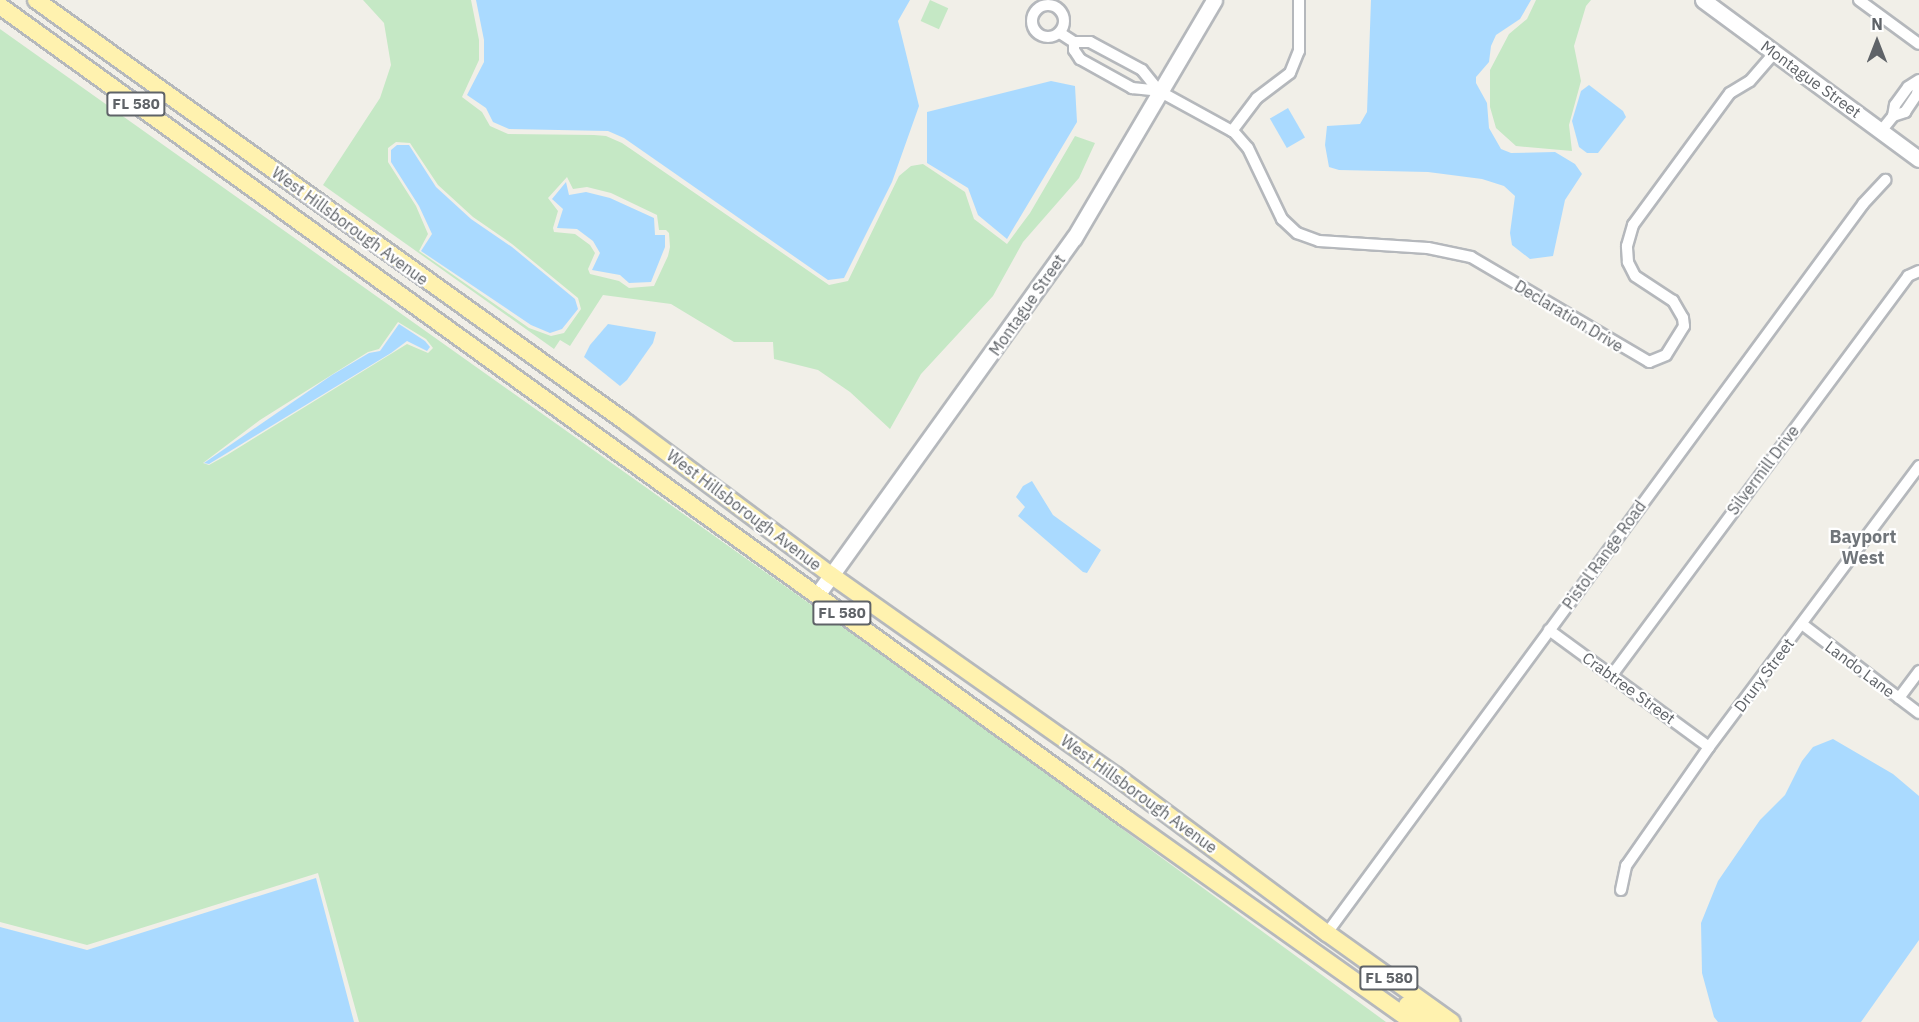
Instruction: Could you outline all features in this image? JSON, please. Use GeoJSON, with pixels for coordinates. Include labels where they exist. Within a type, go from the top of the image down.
{"type":"FeatureCollection","features":[{"type":"Feature","properties":{"kind":"main road","name":"West Hillsborough Avenue"},"geometry":{"type":"LineString","coordinates":[[36,0],[627,423],[831,575],[1116,776],[1327,933],[1452,1022]]}},
{"type":"Feature","properties":{"kind":"main road","name":"West Hillsborough Avenue"},"geometry":{"type":"LineString","coordinates":[[0,6],[1127,819],[1324,956],[1413,1022]]}},
{"type":"Feature","properties":{"kind":"main road"},"geometry":{"type":"LineString","coordinates":[[1127,819],[1162,830],[1302,928],[1327,933]]}},
{"type":"Feature","properties":{"kind":"main road"},"geometry":{"type":"LineString","coordinates":[[1324,956],[1328,952],[1335,953],[1430,1022]]}},
{"type":"Feature","properties":{"kind":"street","name":"Montague Street"},"geometry":{"type":"LineString","coordinates":[[817,595],[1074,238],[1214,0]]}},
{"type":"Feature","properties":{"kind":"street"},"geometry":{"type":"LineString","coordinates":[[1232,131],[1257,98],[1290,73],[1299,51],[1299,0]]}},
{"type":"Feature","properties":{"kind":"street","name":"Montague Street"},"geometry":{"type":"LineString","coordinates":[[1703,0],[1919,159]]}},
{"type":"Feature","properties":{"kind":"street"},"geometry":{"type":"LineString","coordinates":[[1860,0],[1919,44]]}},
{"type":"Feature","properties":{"kind":"street"},"geometry":{"type":"LineString","coordinates":[[1043,3],[1057,8],[1065,20],[1060,33],[1050,38],[1036,34],[1031,22],[1035,11],[1043,3]]}},
{"type":"Feature","properties":{"kind":"street"},"geometry":{"type":"LineString","coordinates":[[1060,33],[1074,42],[1090,42],[1142,70],[1160,91]]}},
{"type":"Feature","properties":{"kind":"street"},"geometry":{"type":"LineString","coordinates":[[1074,42],[1074,50],[1080,59],[1132,88],[1160,91]]}},
{"type":"Feature","properties":{"kind":"street","name":"Declaration Drive"},"geometry":{"type":"LineString","coordinates":[[1160,91],[1232,131],[1248,148],[1282,219],[1297,233],[1319,241],[1428,248],[1471,258],[1649,362],[1666,355],[1684,326],[1683,318],[1673,302],[1635,276],[1628,262],[1627,246],[1633,225],[1730,93],[1750,81],[1775,52]]}},
{"type":"Feature","properties":{"kind":"street"},"geometry":{"type":"LineString","coordinates":[[1881,131],[1893,116],[1905,112],[1917,94],[1919,81]]}},
{"type":"Feature","properties":{"kind":"street","name":"Pistol Range Road"},"geometry":{"type":"LineString","coordinates":[[1327,933],[1863,204],[1885,180]]}},
{"type":"Feature","properties":{"kind":"street","name":"Silvermill Drive"},"geometry":{"type":"LineString","coordinates":[[1612,675],[1908,276],[1919,271]]}},
{"type":"Feature","properties":{"kind":"street","name":"Drury Street"},"geometry":{"type":"LineString","coordinates":[[1621,890],[1626,866],[1709,747],[1919,466]]}},
{"type":"Feature","properties":{"kind":"street","name":"Lando Lane"},"geometry":{"type":"LineString","coordinates":[[1802,624],[1919,713]]}},
{"type":"Feature","properties":{"kind":"street","name":"Crabtree Street"},"geometry":{"type":"LineString","coordinates":[[1549,630],[1709,747]]}},
{"type":"Feature","properties":{"kind":"street"},"geometry":{"type":"LineString","coordinates":[[1899,698],[1919,671]]}},
{"type":"Feature","properties":{"kind":"green space"},"geometry":{"type":"Polygon","coordinates":[[[363,0],[471,0],[479,40],[479,60],[462,97],[482,112],[490,126],[508,134],[594,135],[606,136],[622,143],[829,285],[848,281],[899,176],[911,166],[923,164],[965,192],[974,219],[1007,244],[1030,213],[1075,136],[1095,143],[1079,178],[1023,242],[993,296],[921,374],[890,429],[850,392],[818,370],[774,359],[773,342],[734,342],[671,304],[603,295],[570,346],[560,340],[554,349],[323,185],[380,98],[391,65],[384,23],[363,0]],[[396,142],[388,148],[388,162],[416,206],[428,234],[419,251],[529,328],[551,336],[564,333],[581,309],[578,298],[512,244],[473,217],[438,185],[410,143],[396,142]],[[567,177],[548,198],[558,211],[554,232],[575,234],[590,245],[595,253],[588,269],[590,274],[619,281],[629,288],[654,286],[670,247],[669,233],[666,230],[659,230],[657,215],[611,193],[587,187],[573,189],[567,177]]]}},
{"type":"Feature","properties":{"kind":"green space"},"geometry":{"type":"Polygon","coordinates":[[[930,0],[948,8],[939,29],[921,21],[930,0]]]}},
{"type":"Feature","properties":{"kind":"green space"},"geometry":{"type":"Polygon","coordinates":[[[1536,0],[1591,0],[1586,6],[1574,46],[1581,81],[1569,125],[1572,151],[1516,146],[1496,128],[1490,107],[1490,70],[1509,34],[1527,19],[1536,0]]]}},
{"type":"Feature","properties":{"kind":"green space"},"geometry":{"type":"Polygon","coordinates":[[[0,29],[968,716],[1386,1022],[359,1022],[318,873],[87,945],[0,922],[0,29]],[[398,322],[379,349],[368,352],[260,420],[203,463],[209,465],[227,455],[407,344],[428,353],[433,348],[426,339],[398,322]]]}},
{"type":"Feature","properties":{"kind":"water"},"geometry":{"type":"Polygon","coordinates":[[[476,0],[910,0],[898,21],[919,106],[892,182],[844,278],[828,280],[624,138],[608,131],[509,129],[493,122],[486,108],[467,95],[484,62],[484,40],[476,0]]]}},
{"type":"Feature","properties":{"kind":"water"},"geometry":{"type":"Polygon","coordinates":[[[1371,0],[1531,0],[1520,19],[1496,35],[1491,46],[1489,62],[1476,77],[1476,83],[1487,103],[1489,128],[1501,149],[1511,153],[1555,152],[1575,164],[1582,174],[1565,200],[1553,256],[1530,259],[1512,245],[1510,233],[1515,196],[1504,186],[1482,179],[1428,172],[1339,170],[1329,167],[1325,145],[1327,126],[1360,124],[1367,112],[1371,0]]]}},
{"type":"Feature","properties":{"kind":"water"},"geometry":{"type":"Polygon","coordinates":[[[1051,81],[1075,86],[1077,122],[1007,239],[978,215],[968,188],[927,163],[927,112],[1051,81]]]}},
{"type":"Feature","properties":{"kind":"water"},"geometry":{"type":"Polygon","coordinates":[[[1589,85],[1623,111],[1626,117],[1598,153],[1587,153],[1579,147],[1572,121],[1581,91],[1589,85]]]}},
{"type":"Feature","properties":{"kind":"water"},"geometry":{"type":"Polygon","coordinates":[[[1288,108],[1305,137],[1287,148],[1270,118],[1288,108]]]}},
{"type":"Feature","properties":{"kind":"water"},"geometry":{"type":"Polygon","coordinates":[[[397,145],[409,145],[436,187],[471,219],[512,247],[575,299],[578,309],[562,329],[550,333],[531,325],[421,251],[432,234],[419,206],[391,162],[391,150],[397,145]]]}},
{"type":"Feature","properties":{"kind":"water"},"geometry":{"type":"Polygon","coordinates":[[[566,182],[569,195],[586,192],[610,198],[654,218],[655,235],[665,235],[665,247],[651,282],[629,283],[620,275],[592,270],[600,253],[593,241],[577,229],[557,228],[563,209],[552,199],[566,182]]]}},
{"type":"Feature","properties":{"kind":"water"},"geometry":{"type":"Polygon","coordinates":[[[399,324],[425,341],[430,347],[427,351],[407,341],[209,464],[204,463],[332,375],[369,353],[380,351],[399,324]]]}},
{"type":"Feature","properties":{"kind":"water"},"geometry":{"type":"Polygon","coordinates":[[[608,324],[656,332],[653,343],[627,380],[620,386],[584,357],[590,345],[608,324]]]}},
{"type":"Feature","properties":{"kind":"water"},"geometry":{"type":"Polygon","coordinates":[[[1032,481],[1053,515],[1101,550],[1087,573],[1018,516],[1025,507],[1016,497],[1023,486],[1032,481]]]}},
{"type":"Feature","properties":{"kind":"water"},"geometry":{"type":"Polygon","coordinates":[[[1833,739],[1893,774],[1919,796],[1919,940],[1861,1022],[1718,1022],[1714,1017],[1702,973],[1701,923],[1718,881],[1760,820],[1785,795],[1802,761],[1813,747],[1833,739]]]}},
{"type":"Feature","properties":{"kind":"water"},"geometry":{"type":"Polygon","coordinates":[[[316,878],[354,1022],[0,1022],[0,927],[87,950],[316,878]]]}},
{"type":"Feature","properties":{"kind":"district","name":"Bayport West"},"geometry":{"type":"Point","coordinates":[1863,548]}}]}
